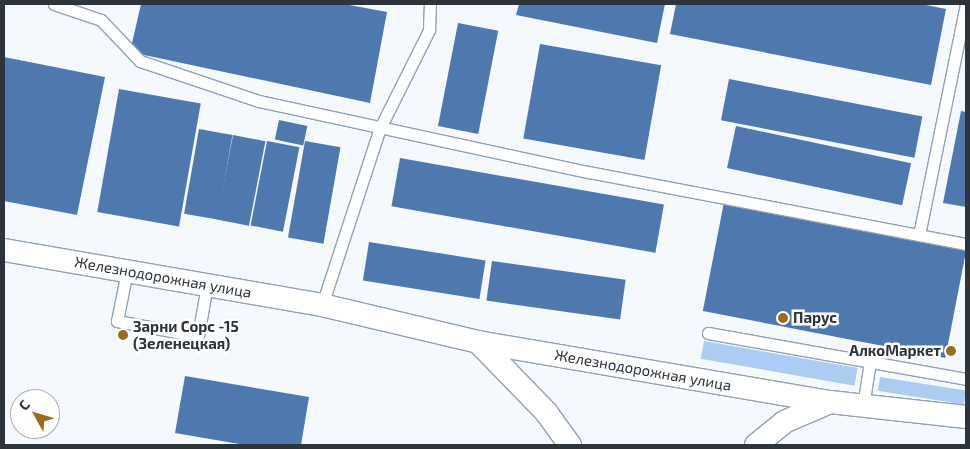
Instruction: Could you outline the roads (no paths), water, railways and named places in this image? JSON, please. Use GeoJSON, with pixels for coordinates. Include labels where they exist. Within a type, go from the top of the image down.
{"type":"FeatureCollection","features":[{"type":"Feature","properties":{"kind":"street","name":"Железнодорожная улица"},"geometry":{"type":"LineString","coordinates":[[4,250],[322,305],[478,342],[830,402],[966,417]]}},
{"type":"Feature","properties":{"kind":"street"},"geometry":{"type":"LineString","coordinates":[[478,342],[546,412],[570,445]]}},
{"type":"Feature","properties":{"kind":"street"},"geometry":{"type":"LineString","coordinates":[[756,445],[784,422],[830,402]]}},
{"type":"Feature","properties":{"kind":"lane"},"geometry":{"type":"LineString","coordinates":[[54,4],[101,20],[140,61],[260,101],[380,128],[966,244]]}},
{"type":"Feature","properties":{"kind":"lane"},"geometry":{"type":"LineString","coordinates":[[322,305],[380,128],[429,30],[430,4]]}},
{"type":"Feature","properties":{"kind":"lane"},"geometry":{"type":"LineString","coordinates":[[919,235],[966,4]]}},
{"type":"Feature","properties":{"kind":"lane"},"geometry":{"type":"LineString","coordinates":[[127,271],[117,321],[198,336],[208,285]]}},
{"type":"Feature","properties":{"kind":"lane"},"geometry":{"type":"LineString","coordinates":[[708,333],[966,379]]}},
{"type":"Feature","properties":{"kind":"lane"},"geometry":{"type":"LineString","coordinates":[[863,406],[870,362]]}},
{"type":"Feature","properties":{"kind":"place","name":"Парус"},"geometry":{"type":"Point","coordinates":[783,318]}},
{"type":"Feature","properties":{"kind":"place","name":"Зарни Сорс -15 (Зеленецкая)"},"geometry":{"type":"Point","coordinates":[123,335]}},
{"type":"Feature","properties":{"kind":"place","name":"АлкоМаркет"},"geometry":{"type":"Point","coordinates":[951,351]}}]}
